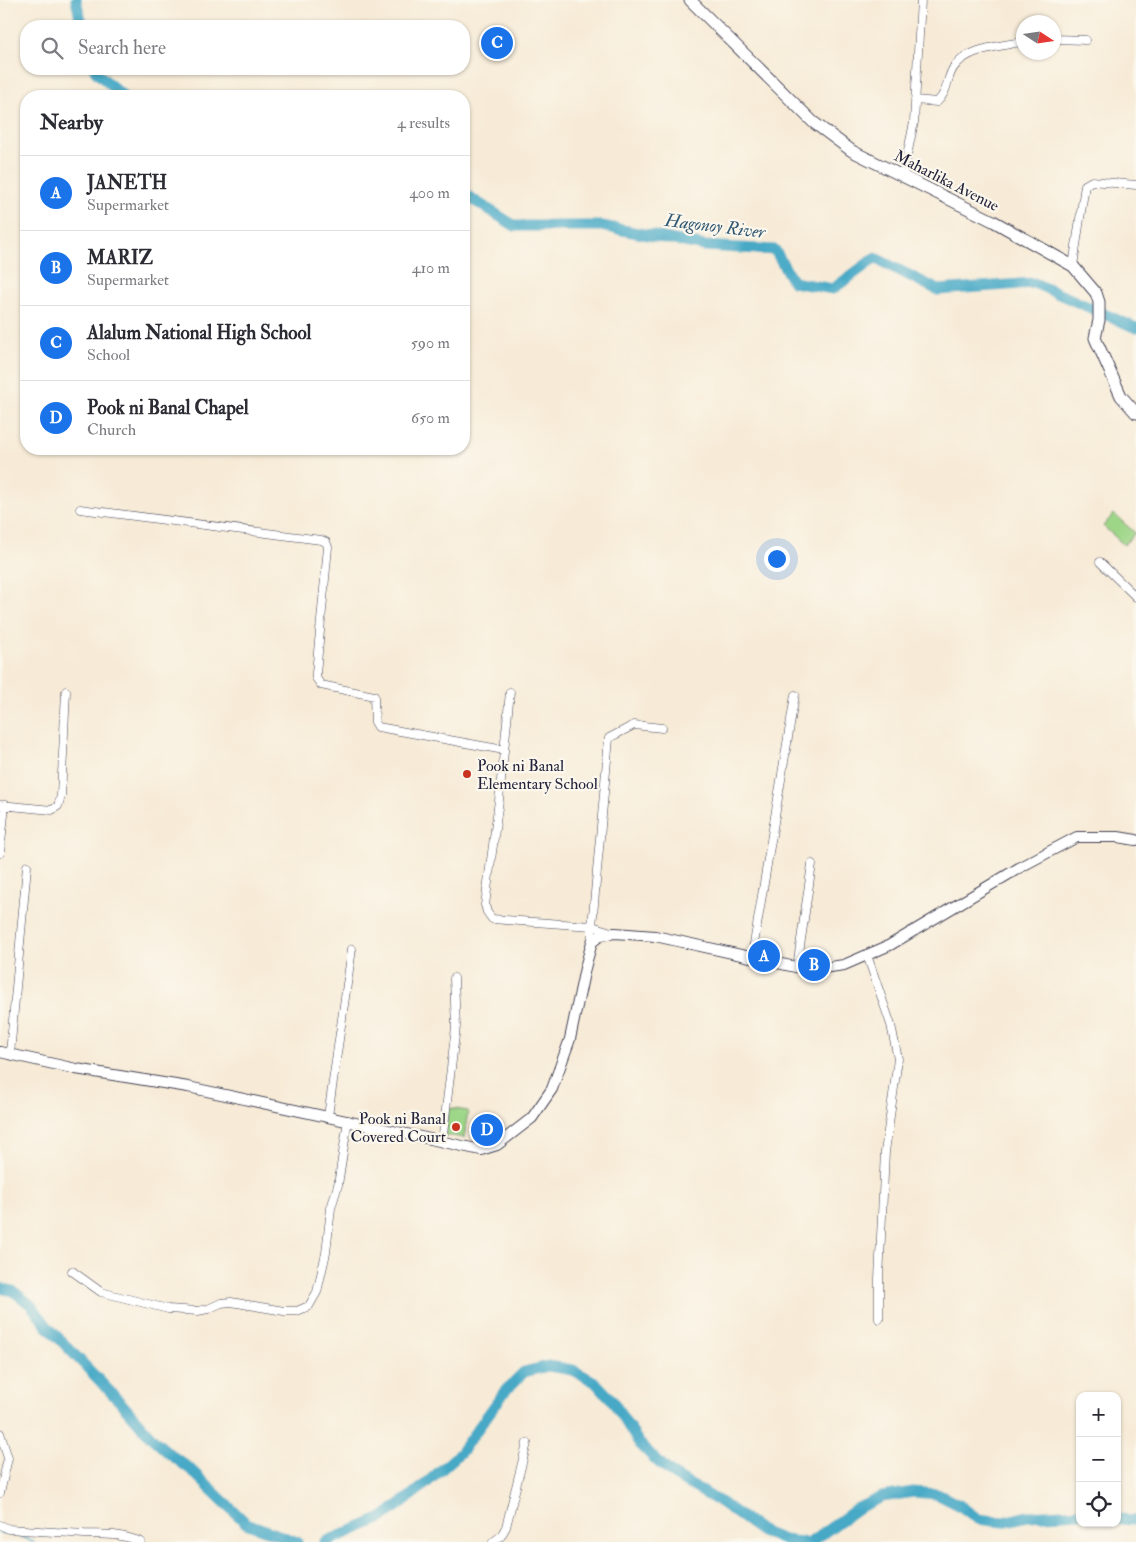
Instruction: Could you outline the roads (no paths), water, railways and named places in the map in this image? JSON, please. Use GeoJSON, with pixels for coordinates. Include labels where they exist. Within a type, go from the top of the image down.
{"type":"FeatureCollection","features":[{"type":"Feature","properties":{"kind":"main road","name":"Maharlika Avenue"},"geometry":{"type":"LineString","coordinates":[[690,0],[813,122],[852,151],[993,221],[1073,266],[1096,293],[1099,302],[1099,320],[1094,338],[1121,396],[1136,413]]}},
{"type":"Feature","properties":{"kind":"street"},"geometry":{"type":"LineString","coordinates":[[903,175],[914,122],[921,0]]}},
{"type":"Feature","properties":{"kind":"street"},"geometry":{"type":"LineString","coordinates":[[1061,39],[1086,40]]}},
{"type":"Feature","properties":{"kind":"street"},"geometry":{"type":"LineString","coordinates":[[915,100],[937,102],[944,96],[954,67],[974,52],[1016,43]]}},
{"type":"Feature","properties":{"kind":"street"},"geometry":{"type":"LineString","coordinates":[[1073,266],[1085,185],[1092,181],[1136,185]]}},
{"type":"Feature","properties":{"kind":"street"},"geometry":{"type":"LineString","coordinates":[[80,509],[326,542],[328,547],[316,672],[316,678],[320,685],[374,696],[375,722],[378,727],[504,750]]}},
{"type":"Feature","properties":{"kind":"street"},"geometry":{"type":"LineString","coordinates":[[1100,562],[1136,597]]}},
{"type":"Feature","properties":{"kind":"street"},"geometry":{"type":"LineString","coordinates":[[0,853],[3,805],[52,810],[58,806],[61,796],[66,691]]}},
{"type":"Feature","properties":{"kind":"street"},"geometry":{"type":"LineString","coordinates":[[510,692],[485,905],[492,919],[592,926],[613,933],[655,936],[809,970],[844,965],[890,945],[1024,865],[1077,838],[1136,840]]}},
{"type":"Feature","properties":{"kind":"street"},"geometry":{"type":"LineString","coordinates":[[752,956],[795,695]]}},
{"type":"Feature","properties":{"kind":"street"},"geometry":{"type":"LineString","coordinates":[[28,866],[5,1053],[76,1069],[188,1087],[481,1150],[497,1145],[532,1118],[552,1089],[570,1039],[592,942],[609,738],[634,725],[662,728]]}},
{"type":"Feature","properties":{"kind":"street"},"geometry":{"type":"LineString","coordinates":[[797,967],[812,864]]}},
{"type":"Feature","properties":{"kind":"street"},"geometry":{"type":"LineString","coordinates":[[592,942],[600,936],[613,933]]}},
{"type":"Feature","properties":{"kind":"street"},"geometry":{"type":"LineString","coordinates":[[328,1116],[352,950]]}},
{"type":"Feature","properties":{"kind":"street"},"geometry":{"type":"LineString","coordinates":[[867,955],[891,1025],[898,1059],[885,1152],[879,1319]]}},
{"type":"Feature","properties":{"kind":"street"},"geometry":{"type":"LineString","coordinates":[[442,1142],[456,1027],[454,978]]}},
{"type":"Feature","properties":{"kind":"street"},"geometry":{"type":"LineString","coordinates":[[72,1271],[101,1292],[168,1309],[208,1310],[221,1303],[231,1302],[284,1311],[297,1311],[310,1306],[317,1292],[326,1253],[331,1208],[338,1185],[348,1120]]}},
{"type":"Feature","properties":{"kind":"street"},"geometry":{"type":"LineString","coordinates":[[0,1433],[8,1458],[0,1493]]}},
{"type":"Feature","properties":{"kind":"street"},"geometry":{"type":"LineString","coordinates":[[493,1542],[501,1536],[506,1527],[527,1444]]}},
{"type":"Feature","properties":{"kind":"street"},"geometry":{"type":"LineString","coordinates":[[0,1524],[9,1529],[127,1536],[142,1542]]}},
{"type":"Feature","properties":{"kind":"waterway","name":"Hagonoy River"},"geometry":{"type":"LineString","coordinates":[[76,0],[81,20]]}},
{"type":"Feature","properties":{"kind":"waterway","name":"Hagonoy River"},"geometry":{"type":"LineString","coordinates":[[99,75],[116,90]]}},
{"type":"Feature","properties":{"kind":"waterway","name":"Hagonoy River"},"geometry":{"type":"LineString","coordinates":[[470,198],[515,226],[602,226],[705,246],[775,250],[793,282],[833,289],[875,258],[938,290],[1034,283],[1136,328]]}},
{"type":"Feature","properties":{"kind":"waterway"},"geometry":{"type":"LineString","coordinates":[[0,1288],[13,1291],[31,1305],[47,1326],[154,1440],[190,1469],[246,1523],[297,1542]]}},
{"type":"Feature","properties":{"kind":"waterway"},"geometry":{"type":"LineString","coordinates":[[325,1542],[382,1518],[422,1487],[460,1453],[506,1390],[524,1372],[548,1366],[573,1370],[595,1382],[612,1400],[639,1443],[675,1476],[722,1503],[761,1531],[784,1540],[802,1542]]}},
{"type":"Feature","properties":{"kind":"waterway"},"geometry":{"type":"LineString","coordinates":[[811,1542],[858,1508],[882,1497],[913,1492],[937,1494],[959,1505],[978,1519],[1003,1522],[1028,1516],[1076,1513]]}},
{"type":"Feature","properties":{"kind":"waterway"},"geometry":{"type":"LineString","coordinates":[[1121,1519],[1136,1520]]}},
{"type":"Feature","properties":{"kind":"waterway"},"geometry":{"type":"LineString","coordinates":[[0,1533],[16,1534],[34,1542]]}},
{"type":"Feature","properties":{"kind":"place","name":"Alalum National High School"},"geometry":{"type":"Point","coordinates":[497,43]}},
{"type":"Feature","properties":{"kind":"place","name":"Pook ni Banal Elementary School"},"geometry":{"type":"Point","coordinates":[467,774]}},
{"type":"Feature","properties":{"kind":"place","name":"JANETH"},"geometry":{"type":"Point","coordinates":[764,956]}},
{"type":"Feature","properties":{"kind":"place","name":"MARIZ"},"geometry":{"type":"Point","coordinates":[814,965]}},
{"type":"Feature","properties":{"kind":"place","name":"Pook ni Banal Covered Court"},"geometry":{"type":"Point","coordinates":[456,1127]}},
{"type":"Feature","properties":{"kind":"place","name":"Pook ni Banal Chapel"},"geometry":{"type":"Point","coordinates":[487,1130]}}]}
